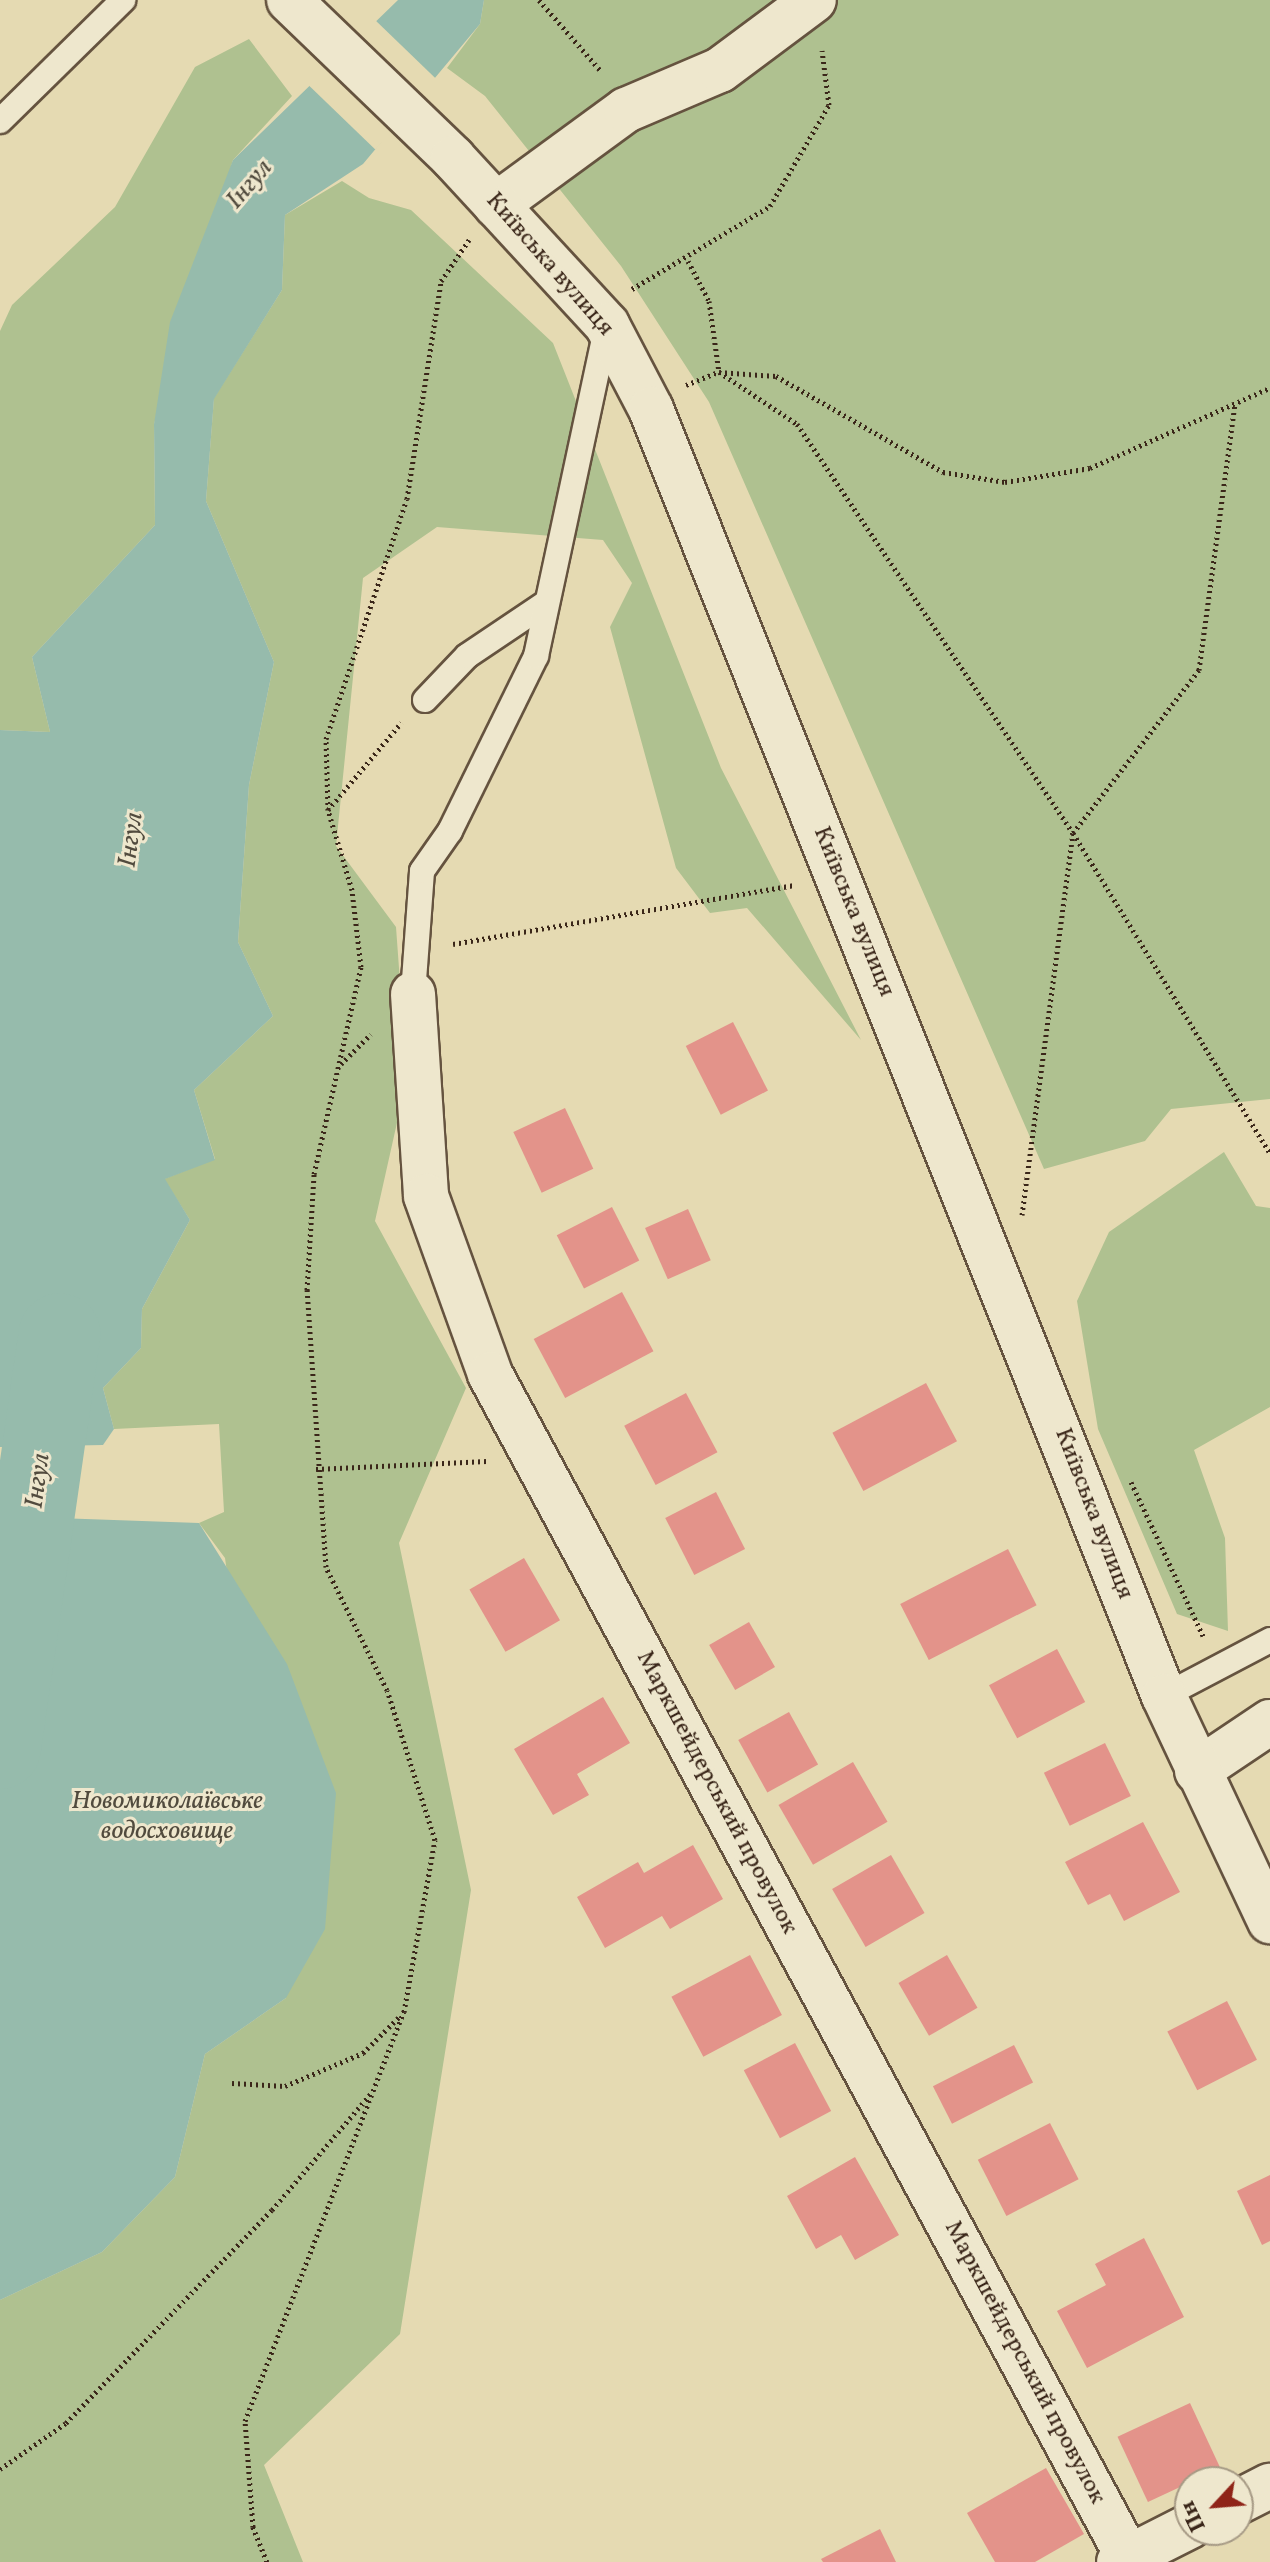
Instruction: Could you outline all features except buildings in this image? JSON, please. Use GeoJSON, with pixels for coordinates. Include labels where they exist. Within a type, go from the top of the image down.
{"type":"FeatureCollection","features":[{"type":"Feature","properties":{"kind":"street","name":"Київська вулиця"},"geometry":{"type":"LineString","coordinates":[[289,0],[453,158],[607,325],[651,409],[1164,1696],[1270,1921]]}},
{"type":"Feature","properties":{"kind":"street"},"geometry":{"type":"LineString","coordinates":[[496,205],[626,110],[720,70],[814,0]]}},
{"type":"Feature","properties":{"kind":"street","name":"Маркшейдерський провулок"},"geometry":{"type":"LineString","coordinates":[[413,994],[426,1196],[490,1374],[1123,2560]]}},
{"type":"Feature","properties":{"kind":"street"},"geometry":{"type":"LineString","coordinates":[[1197,1771],[1270,1722]]}},
{"type":"Feature","properties":{"kind":"street"},"geometry":{"type":"LineString","coordinates":[[1123,2560],[1174,2534]]}},
{"type":"Feature","properties":{"kind":"lane"},"geometry":{"type":"LineString","coordinates":[[0,121],[123,0]]}},
{"type":"Feature","properties":{"kind":"lane"},"geometry":{"type":"LineString","coordinates":[[413,994],[422,871],[450,831],[536,656],[607,325]]}},
{"type":"Feature","properties":{"kind":"lane"},"geometry":{"type":"LineString","coordinates":[[425,700],[467,656],[546,603]]}},
{"type":"Feature","properties":{"kind":"lane"},"geometry":{"type":"LineString","coordinates":[[1164,1696],[1270,1640]]}},
{"type":"Feature","properties":{"kind":"path"},"geometry":{"type":"LineString","coordinates":[[539,0],[593,58]]}},
{"type":"Feature","properties":{"kind":"path"},"geometry":{"type":"LineString","coordinates":[[607,325],[625,292],[688,261],[770,206],[829,105],[822,45]]}},
{"type":"Feature","properties":{"kind":"path"},"geometry":{"type":"LineString","coordinates":[[267,2562],[253,2527],[245,2421],[404,2012],[435,1840],[387,1690],[326,1567],[316,1469],[307,1275],[314,1174],[361,967],[352,890],[328,810],[326,739],[407,499],[441,281],[496,205]]}},
{"type":"Feature","properties":{"kind":"path"},"geometry":{"type":"LineString","coordinates":[[688,261],[709,301],[719,372],[797,424],[1073,833],[1270,1153]]}},
{"type":"Feature","properties":{"kind":"path"},"geometry":{"type":"LineString","coordinates":[[651,409],[719,372],[776,376],[943,472],[1005,482],[1090,468],[1270,388]]}},
{"type":"Feature","properties":{"kind":"path"},"geometry":{"type":"LineString","coordinates":[[1021,1226],[1073,833],[1199,670],[1235,405]]}},
{"type":"Feature","properties":{"kind":"path"},"geometry":{"type":"LineString","coordinates":[[328,810],[361,763],[425,700]]}},
{"type":"Feature","properties":{"kind":"path"},"geometry":{"type":"LineString","coordinates":[[340,1064],[413,994],[437,948],[796,884]]}},
{"type":"Feature","properties":{"kind":"path"},"geometry":{"type":"LineString","coordinates":[[316,1469],[535,1459]]}},
{"type":"Feature","properties":{"kind":"path"},"geometry":{"type":"LineString","coordinates":[[1126,1470],[1218,1670]]}},
{"type":"Feature","properties":{"kind":"path"},"geometry":{"type":"LineString","coordinates":[[232,2083],[285,2086],[363,2053],[404,2012]]}},
{"type":"Feature","properties":{"kind":"path"},"geometry":{"type":"LineString","coordinates":[[0,2469],[66,2423],[272,2210],[375,2088]]}},
{"type":"Feature","properties":{"kind":"green space"},"geometry":{"type":"Polygon","coordinates":[[[484,0],[1270,0],[1270,1099],[1171,1109],[1145,1141],[1044,1169],[709,402],[621,266],[485,96],[447,68],[480,24],[484,0]]]}},
{"type":"Feature","properties":{"kind":"green space"},"geometry":{"type":"Polygon","coordinates":[[[249,39],[292,96],[233,160],[154,424],[155,525],[32,657],[50,732],[0,730],[0,331],[12,305],[115,207],[195,67],[249,39]]]}},
{"type":"Feature","properties":{"kind":"green space"},"geometry":{"type":"Polygon","coordinates":[[[342,181],[369,198],[411,210],[553,343],[721,768],[861,1040],[747,908],[710,913],[676,868],[610,627],[632,583],[603,540],[437,527],[363,578],[336,846],[396,927],[407,1078],[375,1221],[466,1388],[399,1543],[471,1890],[400,2334],[264,2465],[303,2562],[0,2562],[0,2300],[102,2252],[175,2177],[205,2054],[286,1998],[225,1558],[199,1523],[224,1512],[219,1424],[114,1429],[103,1388],[141,1348],[142,1309],[190,1220],[164,1179],[215,1159],[194,1090],[273,1016],[238,942],[249,785],[274,662],[206,501],[214,398],[282,290],[285,215],[342,181]]]}},
{"type":"Feature","properties":{"kind":"green space"},"geometry":{"type":"Polygon","coordinates":[[[1224,1152],[1256,1206],[1270,1208],[1270,1407],[1194,1450],[1225,1538],[1228,1631],[1177,1614],[1098,1429],[1077,1301],[1109,1232],[1224,1152]]]}},
{"type":"Feature","properties":{"kind":"water"},"geometry":{"type":"Polygon","coordinates":[[[398,0],[484,0],[480,24],[363,164],[285,215],[282,290],[214,399],[206,501],[274,662],[249,785],[238,942],[273,1016],[194,1090],[215,1160],[165,1179],[190,1220],[142,1309],[141,1348],[103,1388],[114,1429],[103,1445],[0,1447],[0,730],[50,732],[32,657],[155,525],[154,424],[170,322],[233,160],[398,0]]]}},
{"type":"Feature","properties":{"kind":"water","name":"Новомиколаївське водосховище"},"geometry":{"type":"Polygon","coordinates":[[[0,1516],[199,1523],[287,1664],[336,1793],[325,1929],[286,1998],[205,2054],[175,2177],[102,2252],[0,2300],[0,1516]]]}},
{"type":"Feature","properties":{"kind":"pier"},"geometry":{"type":"Polygon","coordinates":[[[373,18],[440,83],[375,150],[308,85],[373,18]]]}},
{"type":"Feature","properties":{"kind":"waterway","name":"Інгул"},"geometry":{"type":"LineString","coordinates":[[0,1748],[60,1334]]}}]}
